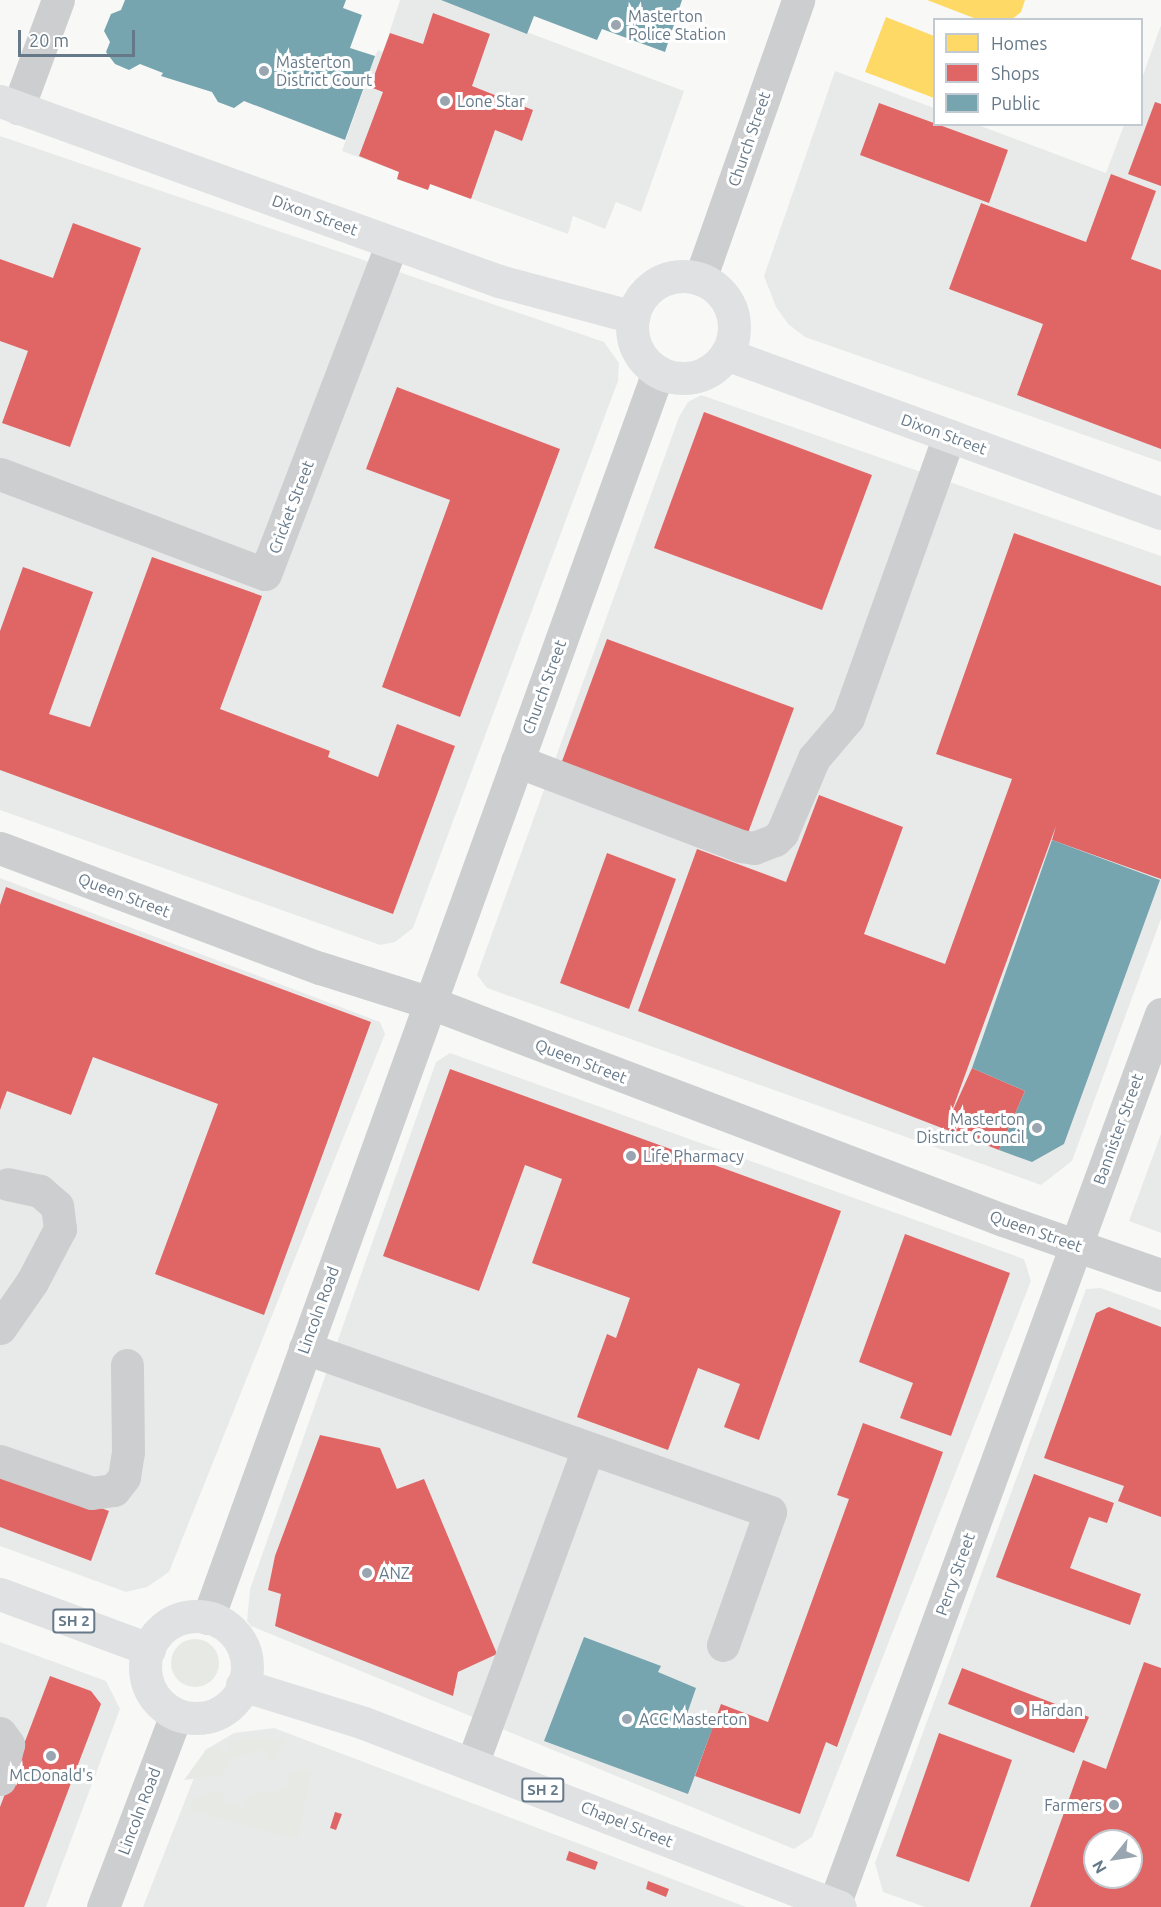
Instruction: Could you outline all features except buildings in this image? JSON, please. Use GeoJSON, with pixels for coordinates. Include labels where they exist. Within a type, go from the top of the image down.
{"type":"FeatureCollection","features":[{"type":"Feature","properties":{"kind":"main road","name":"Dixon Street"},"geometry":{"type":"LineString","coordinates":[[9,104],[499,281],[633,317]]}},
{"type":"Feature","properties":{"kind":"main road"},"geometry":{"type":"LineString","coordinates":[[680,276],[700,279],[716,288],[729,306],[733,338],[726,354],[714,369],[695,377],[676,378],[658,372],[642,357],[633,337],[633,317],[641,298],[658,282],[680,276]]}},
{"type":"Feature","properties":{"kind":"main road","name":"Dixon Street"},"geometry":{"type":"LineString","coordinates":[[726,354],[1161,513]]}},
{"type":"Feature","properties":{"kind":"main road","name":"SH 2"},"geometry":{"type":"LineString","coordinates":[[0,1594],[149,1649]]}},
{"type":"Feature","properties":{"kind":"main road"},"geometry":{"type":"LineString","coordinates":[[189,1617],[208,1618],[226,1626],[241,1642],[247,1675],[239,1695],[223,1711],[199,1718],[176,1714],[159,1703],[148,1686],[145,1672],[149,1649],[166,1625],[189,1617]]}},
{"type":"Feature","properties":{"kind":"main road","name":"Chapel Street"},"geometry":{"type":"LineString","coordinates":[[242,1685],[364,1723],[837,1906]]}},
{"type":"Feature","properties":{"kind":"street"},"geometry":{"type":"LineString","coordinates":[[9,104],[58,0]]}},
{"type":"Feature","properties":{"kind":"street","name":"Church Street"},"geometry":{"type":"LineString","coordinates":[[700,279],[798,0]]}},
{"type":"Feature","properties":{"kind":"street","name":"Cricket Street"},"geometry":{"type":"LineString","coordinates":[[0,474],[265,574],[392,244]]}},
{"type":"Feature","properties":{"kind":"street","name":"Church Street"},"geometry":{"type":"LineString","coordinates":[[431,1003],[658,372]]}},
{"type":"Feature","properties":{"kind":"street"},"geometry":{"type":"LineString","coordinates":[[517,761],[741,846],[754,848],[775,840],[782,833],[814,758],[848,718],[949,436]]}},
{"type":"Feature","properties":{"kind":"street","name":"Queen Street"},"geometry":{"type":"LineString","coordinates":[[0,848],[320,968],[431,1003],[1003,1220],[1161,1275]]}},
{"type":"Feature","properties":{"kind":"street","name":"Lincoln Road"},"geometry":{"type":"LineString","coordinates":[[208,1618],[431,1003]]}},
{"type":"Feature","properties":{"kind":"street","name":"Bannister Street"},"geometry":{"type":"LineString","coordinates":[[1076,1244],[1161,1014]]}},
{"type":"Feature","properties":{"kind":"street"},"geometry":{"type":"LineString","coordinates":[[0,1328],[32,1282],[60,1229],[57,1206],[40,1191],[8,1184]]}},
{"type":"Feature","properties":{"kind":"street","name":"Perry Street"},"geometry":{"type":"LineString","coordinates":[[837,1906],[1076,1244]]}},
{"type":"Feature","properties":{"kind":"street"},"geometry":{"type":"LineString","coordinates":[[305,1348],[770,1512],[723,1645]]}},
{"type":"Feature","properties":{"kind":"street"},"geometry":{"type":"LineString","coordinates":[[0,1461],[92,1493],[114,1490],[124,1477],[128,1452],[127,1365]]}},
{"type":"Feature","properties":{"kind":"street"},"geometry":{"type":"LineString","coordinates":[[472,1764],[588,1449]]}},
{"type":"Feature","properties":{"kind":"street","name":"Lincoln Road"},"geometry":{"type":"LineString","coordinates":[[103,1907],[176,1714]]}},
{"type":"Feature","properties":{"kind":"street"},"geometry":{"type":"LineString","coordinates":[[0,1733],[8,1744],[0,1779]]}},
{"type":"Feature","properties":{"kind":"shaded area"},"geometry":{"type":"Polygon","coordinates":[[[400,0],[441,0],[684,91],[641,212],[616,202],[605,229],[573,216],[568,234],[431,184],[428,190],[397,179],[399,172],[342,151],[375,56],[378,50],[383,52],[400,0]]]}},
{"type":"Feature","properties":{"kind":"shaded area"},"geometry":{"type":"Polygon","coordinates":[[[1161,25],[1161,462],[805,337],[788,324],[776,307],[764,276],[835,71],[933,108],[933,126],[981,126],[1106,173],[1124,126],[1143,126],[1143,75],[1161,25]]]}},
{"type":"Feature","properties":{"kind":"shaded area"},"geometry":{"type":"Polygon","coordinates":[[[0,136],[604,342],[619,363],[618,381],[413,928],[395,942],[380,945],[0,810],[0,136]]]}},
{"type":"Feature","properties":{"kind":"shaded area"},"geometry":{"type":"Polygon","coordinates":[[[701,395],[1161,556],[1161,919],[1072,1161],[1041,1185],[487,988],[477,975],[679,417],[688,402],[701,395]]]}},
{"type":"Feature","properties":{"kind":"shaded area"},"geometry":{"type":"Polygon","coordinates":[[[0,878],[380,1022],[385,1034],[169,1572],[147,1587],[126,1592],[0,1546],[0,878]]]}},
{"type":"Feature","properties":{"kind":"shaded area"},"geometry":{"type":"Polygon","coordinates":[[[450,1053],[1024,1259],[1031,1281],[812,1837],[794,1849],[251,1626],[247,1621],[250,1589],[436,1062],[450,1053]]]}},
{"type":"Feature","properties":{"kind":"shaded area"},"geometry":{"type":"Polygon","coordinates":[[[1161,1134],[1161,1233],[1129,1221],[1161,1134]]]}},
{"type":"Feature","properties":{"kind":"shaded area"},"geometry":{"type":"Polygon","coordinates":[[[1101,1288],[1161,1310],[1161,1907],[925,1907],[883,1892],[875,1863],[1086,1289],[1101,1288]]]}},
{"type":"Feature","properties":{"kind":"shaded area"},"geometry":{"type":"Polygon","coordinates":[[[195,1639],[212,1646],[219,1663],[212,1680],[195,1687],[178,1680],[171,1663],[178,1646],[195,1639]]]}},
{"type":"Feature","properties":{"kind":"shaded area"},"geometry":{"type":"Polygon","coordinates":[[[0,1642],[106,1681],[120,1709],[46,1907],[0,1907],[0,1642]]]}},
{"type":"Feature","properties":{"kind":"shaded area"},"geometry":{"type":"Polygon","coordinates":[[[274,1728],[746,1907],[143,1907],[205,1750],[234,1733],[274,1728]]]}},
{"type":"Feature","properties":{"kind":"shaded area"},"geometry":{"type":"Polygon","coordinates":[[[248,1737],[287,1738],[273,1763],[260,1749],[228,1760],[224,1775],[184,1780],[205,1751],[218,1744],[222,1753],[230,1750],[227,1741],[248,1737]]]}},
{"type":"Feature","properties":{"kind":"shaded area"},"geometry":{"type":"Polygon","coordinates":[[[296,1769],[312,1770],[298,1840],[188,1810],[197,1796],[213,1792],[224,1793],[223,1802],[245,1807],[245,1799],[268,1789],[271,1795],[287,1787],[286,1777],[296,1769]]]}},
{"type":"Feature","properties":{"kind":"place","name":"Masterton Police Station"},"geometry":{"type":"Point","coordinates":[616,25]}},
{"type":"Feature","properties":{"kind":"place","name":"Masterton District Court"},"geometry":{"type":"Point","coordinates":[264,71]}},
{"type":"Feature","properties":{"kind":"place","name":"Lone Star"},"geometry":{"type":"Point","coordinates":[445,101]}},
{"type":"Feature","properties":{"kind":"place","name":"Masterton District Council"},"geometry":{"type":"Point","coordinates":[1037,1128]}},
{"type":"Feature","properties":{"kind":"place","name":"Life Pharmacy"},"geometry":{"type":"Point","coordinates":[631,1156]}},
{"type":"Feature","properties":{"kind":"place","name":"ANZ"},"geometry":{"type":"Point","coordinates":[367,1573]}},
{"type":"Feature","properties":{"kind":"place","name":"Hardan"},"geometry":{"type":"Point","coordinates":[1019,1710]}},
{"type":"Feature","properties":{"kind":"place","name":"ACC Masterton"},"geometry":{"type":"Point","coordinates":[627,1719]}},
{"type":"Feature","properties":{"kind":"place","name":"McDonald's"},"geometry":{"type":"Point","coordinates":[51,1756]}},
{"type":"Feature","properties":{"kind":"place","name":"Farmers"},"geometry":{"type":"Point","coordinates":[1114,1805]}}]}
